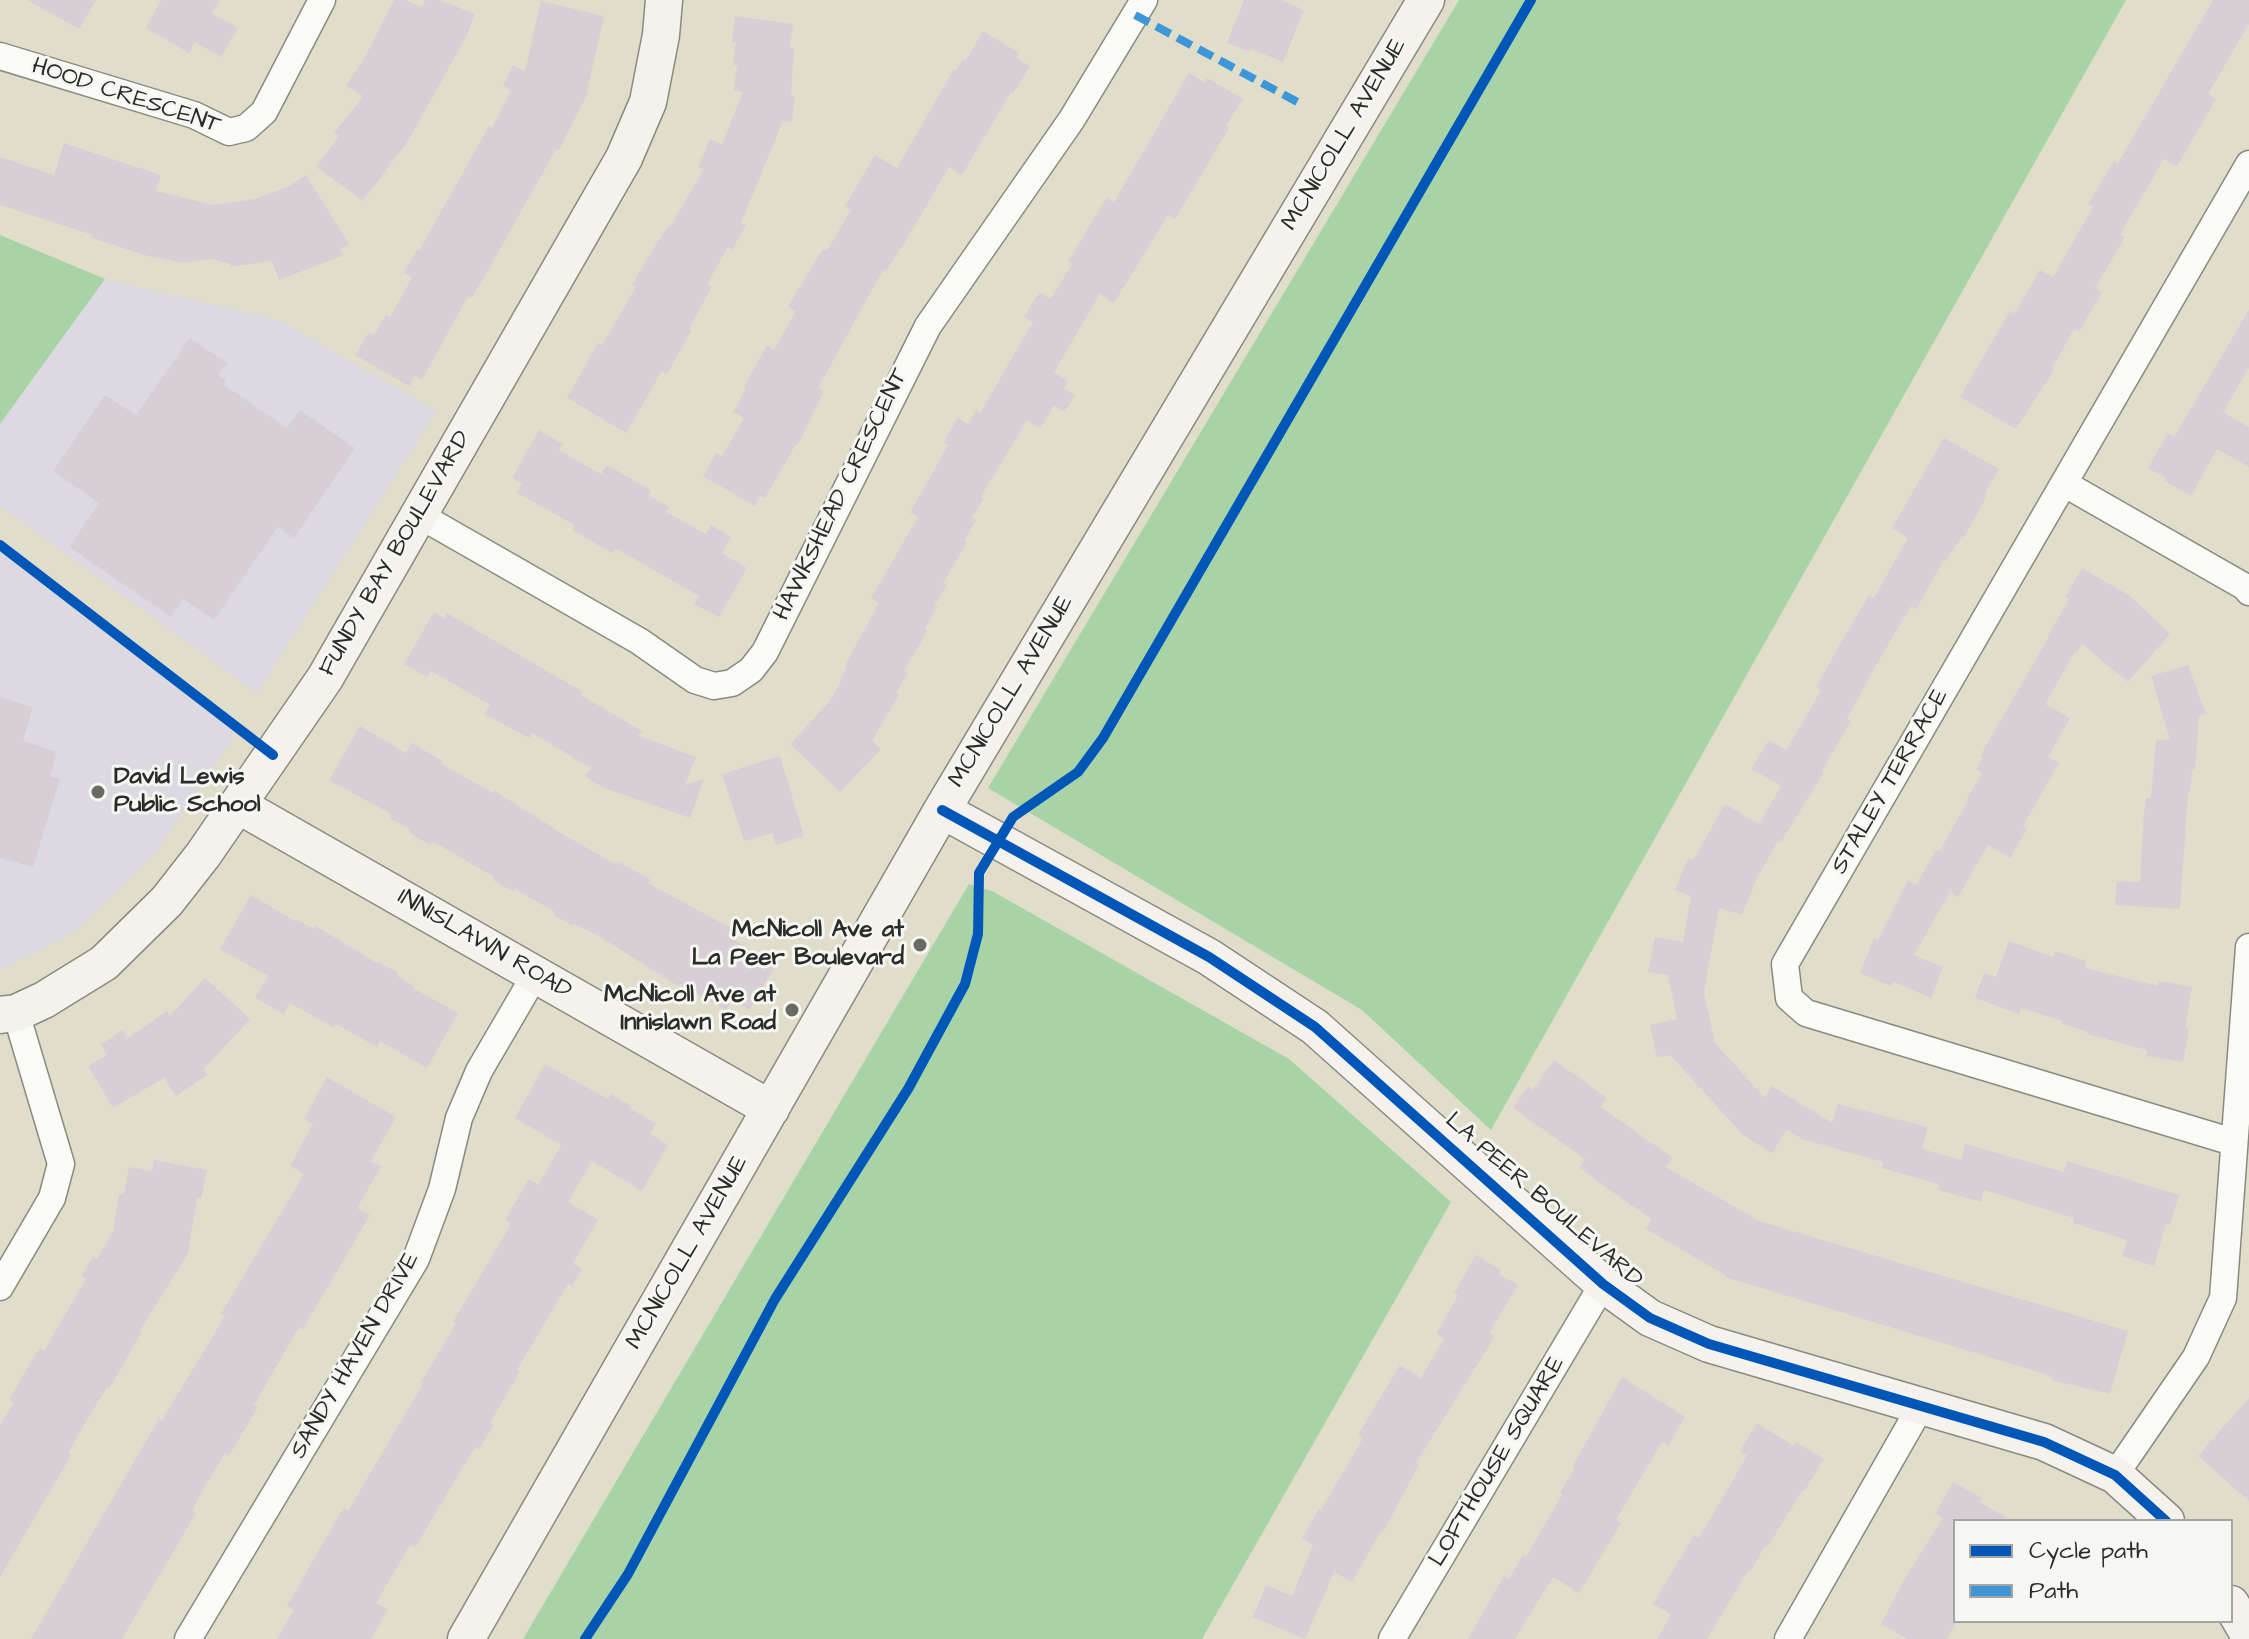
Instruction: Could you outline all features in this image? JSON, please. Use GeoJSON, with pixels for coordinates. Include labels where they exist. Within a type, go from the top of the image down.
{"type":"FeatureCollection","features":[{"type":"Feature","properties":{"kind":"street","name":"HOOD CRESCENT"},"geometry":{"type":"LineString","coordinates":[[0,56],[194,115],[229,132],[246,128],[264,112],[322,0]]}},
{"type":"Feature","properties":{"kind":"street","name":"FUNDY BAY BOULEVARD"},"geometry":{"type":"LineString","coordinates":[[8,1014],[85,976],[137,933],[167,901],[238,805],[325,678],[624,158],[648,102],[661,35],[664,0]]}},
{"type":"Feature","properties":{"kind":"street","name":"HAWKSHEAD CRESCENT"},"geometry":{"type":"LineString","coordinates":[[419,515],[639,641],[695,680],[714,686],[732,683],[751,670],[765,652],[928,326],[1072,119],[1144,0]]}},
{"type":"Feature","properties":{"kind":"street","name":"MCNICOLL AVENUE"},"geometry":{"type":"LineString","coordinates":[[466,1639],[942,810],[1426,0]]}},
{"type":"Feature","properties":{"kind":"street","name":"STALEY TERRACE"},"geometry":{"type":"LineString","coordinates":[[2233,1142],[1806,1013],[1789,998],[1785,964],[2065,484],[2241,196],[2249,164]]}},
{"type":"Feature","properties":{"kind":"street"},"geometry":{"type":"LineString","coordinates":[[2065,484],[2249,592]]}},
{"type":"Feature","properties":{"kind":"street","name":"INNISLAWN ROAD"},"geometry":{"type":"LineString","coordinates":[[238,805],[771,1109]]}},
{"type":"Feature","properties":{"kind":"street","name":"LA PEER BOULEVARD"},"geometry":{"type":"LineString","coordinates":[[942,810],[1209,957],[1315,1027],[1603,1284],[1650,1318],[1709,1344],[2044,1442],[2115,1475],[2164,1519]]}},
{"type":"Feature","properties":{"kind":"street"},"geometry":{"type":"LineString","coordinates":[[2115,1475],[2196,1357],[2223,1298],[2249,947]]}},
{"type":"Feature","properties":{"kind":"street","name":"SANDY HAVEN DRIVE"},"geometry":{"type":"LineString","coordinates":[[188,1639],[416,1259],[442,1189],[459,1118],[479,1071],[535,975]]}},
{"type":"Feature","properties":{"kind":"street"},"geometry":{"type":"LineString","coordinates":[[0,1287],[52,1198],[61,1164],[57,1142],[8,1014]]}},
{"type":"Feature","properties":{"kind":"street","name":"LOFTHOUSE SQUARE"},"geometry":{"type":"LineString","coordinates":[[1392,1639],[1603,1284]]}},
{"type":"Feature","properties":{"kind":"street"},"geometry":{"type":"LineString","coordinates":[[1788,1639],[1921,1406]]}},
{"type":"Feature","properties":{"kind":"street"},"geometry":{"type":"LineString","coordinates":[[2233,1607],[2249,1635]]}},
{"type":"Feature","properties":{"kind":"shaded area"},"geometry":{"type":"Polygon","coordinates":[[[105,279],[278,320],[437,411],[257,693],[0,506],[0,424],[105,279]]]}},
{"type":"Feature","properties":{"kind":"shaded area","name":"David Lewis Public School"},"geometry":{"type":"Polygon","coordinates":[[[0,552],[240,728],[153,856],[74,932],[5,968],[0,968],[0,552]]]}},
{"type":"Feature","properties":{"kind":"green space"},"geometry":{"type":"Polygon","coordinates":[[[1459,0],[2126,0],[1491,1130],[1362,1010],[988,788],[1459,0]]]}},
{"type":"Feature","properties":{"kind":"green space"},"geometry":{"type":"Polygon","coordinates":[[[0,235],[105,279],[0,424],[0,235]]]}},
{"type":"Feature","properties":{"kind":"green space"},"geometry":{"type":"Polygon","coordinates":[[[969,884],[992,891],[1289,1059],[1451,1202],[1202,1639],[523,1639],[969,884]]]}},
{"type":"Feature","properties":{"kind":"building"},"geometry":{"type":"Polygon","coordinates":[[[27,0],[96,0],[79,29],[27,0]]]}},
{"type":"Feature","properties":{"kind":"building"},"geometry":{"type":"Polygon","coordinates":[[[161,0],[220,0],[212,13],[238,28],[221,57],[195,42],[189,53],[146,28],[161,0]]]}},
{"type":"Feature","properties":{"kind":"building"},"geometry":{"type":"Polygon","coordinates":[[[394,0],[405,0],[422,7],[425,0],[440,0],[475,14],[466,37],[408,141],[363,201],[316,167],[339,136],[334,133],[363,96],[346,86],[365,57],[394,0]]]}},
{"type":"Feature","properties":{"kind":"building"},"geometry":{"type":"Polygon","coordinates":[[[1244,0],[1281,0],[1304,10],[1283,62],[1227,43],[1244,0]]]}},
{"type":"Feature","properties":{"kind":"building"},"geometry":{"type":"Polygon","coordinates":[[[2213,0],[2249,0],[2249,24],[2208,94],[2216,99],[2177,166],[2164,159],[2120,234],[2125,237],[2095,288],[2102,292],[2079,332],[2074,329],[2052,368],[2054,370],[2016,429],[1960,397],[2010,311],[2015,313],[2040,270],[2053,277],[2093,207],[2088,204],[2114,161],[2118,163],[2213,0]]]}},
{"type":"Feature","properties":{"kind":"building"},"geometry":{"type":"Polygon","coordinates":[[[541,1],[604,16],[586,97],[559,150],[556,149],[485,276],[471,298],[468,296],[422,380],[415,376],[409,386],[355,355],[369,332],[374,335],[386,315],[390,317],[412,278],[404,272],[489,126],[492,128],[511,90],[503,86],[513,65],[525,71],[541,1]]]}},
{"type":"Feature","properties":{"kind":"building"},"geometry":{"type":"Polygon","coordinates":[[[735,16],[793,24],[790,48],[794,48],[792,122],[783,121],[741,223],[746,225],[732,250],[728,247],[707,284],[712,287],[689,328],[692,330],[667,374],[662,371],[626,433],[567,398],[598,343],[602,345],[636,287],[632,285],[704,169],[698,167],[710,139],[722,144],[743,92],[734,90],[737,65],[733,65],[736,43],[732,43],[735,16]]]}},
{"type":"Feature","properties":{"kind":"building"},"geometry":{"type":"Polygon","coordinates":[[[983,31],[1019,53],[1016,58],[1030,66],[962,175],[949,167],[905,242],[886,271],[883,270],[818,388],[824,391],[798,445],[765,498],[760,496],[755,506],[703,476],[716,453],[722,456],[744,418],[733,412],[744,387],[767,345],[774,350],[796,311],[788,306],[823,249],[827,251],[851,210],[845,206],[875,155],[897,168],[954,69],[956,71],[963,59],[966,60],[983,31]]]}},
{"type":"Feature","properties":{"kind":"building"},"geometry":{"type":"Polygon","coordinates":[[[1189,73],[1204,82],[1207,78],[1243,99],[1226,126],[1229,128],[1175,219],[1168,215],[1114,303],[1100,294],[1054,372],[1068,381],[1064,388],[1075,395],[1065,412],[1054,406],[1041,428],[1027,421],[981,496],[984,498],[972,518],[976,520],[943,583],[947,585],[934,606],[937,607],[925,629],[928,630],[904,671],[908,673],[896,693],[899,695],[872,741],[881,749],[840,792],[790,744],[830,701],[841,681],[845,665],[879,603],[871,598],[918,517],[910,513],[948,445],[943,442],[958,418],[968,424],[976,410],[980,413],[1033,322],[1024,317],[1039,292],[1051,299],[1072,264],[1068,262],[1107,197],[1114,202],[1189,73]]]}},
{"type":"Feature","properties":{"kind":"building"},"geometry":{"type":"Polygon","coordinates":[[[64,143],[161,175],[156,191],[213,205],[255,199],[287,187],[306,175],[349,244],[340,249],[344,255],[279,280],[272,261],[230,267],[230,264],[211,259],[184,263],[148,256],[0,205],[0,157],[54,175],[64,143]]]}},
{"type":"Feature","properties":{"kind":"building"},"geometry":{"type":"Polygon","coordinates":[[[2249,310],[2249,368],[2223,412],[2249,427],[2249,467],[2217,449],[2191,496],[2148,468],[2168,433],[2174,437],[2249,310]]]}},
{"type":"Feature","properties":{"kind":"building"},"geometry":{"type":"Polygon","coordinates":[[[190,338],[227,363],[218,376],[226,381],[223,384],[287,428],[300,410],[355,448],[294,538],[278,527],[214,620],[183,599],[171,617],[69,547],[99,503],[53,471],[105,395],[136,415],[190,338]]]}},
{"type":"Feature","properties":{"kind":"building"},"geometry":{"type":"Polygon","coordinates":[[[539,430],[563,444],[559,450],[601,474],[607,465],[651,490],[648,495],[669,507],[666,512],[706,534],[711,525],[731,537],[722,553],[747,568],[719,617],[694,604],[699,596],[615,548],[612,553],[572,530],[575,525],[517,493],[522,484],[512,478],[539,430]]]}},
{"type":"Feature","properties":{"kind":"building"},"geometry":{"type":"Polygon","coordinates":[[[1944,438],[1999,469],[1964,537],[1944,560],[1916,609],[1911,606],[1875,667],[1847,719],[1851,721],[1824,772],[1781,842],[1778,841],[1757,878],[1742,915],[1719,908],[1704,992],[1715,1043],[1765,1098],[1772,1086],[1832,1123],[1838,1104],[1928,1127],[1922,1149],[1961,1160],[1965,1144],[2064,1172],[2067,1161],[2179,1195],[2170,1225],[2166,1224],[2154,1266],[2122,1256],[2127,1240],[2073,1223],[2074,1218],[1984,1190],[1981,1202],[1938,1190],[1939,1184],[1882,1168],[1883,1162],[1802,1139],[1787,1129],[1772,1153],[1744,1136],[1670,1055],[1657,1058],[1650,1025],[1677,1019],[1668,975],[1648,972],[1655,937],[1683,942],[1691,896],[1675,890],[1688,858],[1693,860],[1725,804],[1759,824],[1781,786],[1751,769],[1769,740],[1786,750],[1800,727],[1821,690],[1816,687],[1843,639],[1869,595],[1874,598],[1908,538],[1892,528],[1944,438]]]}},
{"type":"Feature","properties":{"kind":"building"},"geometry":{"type":"Polygon","coordinates":[[[2082,568],[2130,596],[2170,634],[2128,682],[2082,644],[2075,652],[2045,704],[2070,718],[2048,757],[2059,763],[2023,826],[2027,829],[2010,858],[1988,845],[1958,897],[1950,892],[1914,955],[1943,967],[1931,998],[1892,981],[1891,986],[1860,973],[1874,938],[1878,940],[1908,880],[1916,885],[1968,801],[1982,773],[1976,769],[1983,758],[1980,756],[2049,637],[2069,599],[2065,597],[2082,568]]]}},
{"type":"Feature","properties":{"kind":"building"},"geometry":{"type":"Polygon","coordinates":[[[434,612],[444,618],[447,613],[583,692],[581,695],[642,731],[639,736],[696,757],[685,785],[704,779],[690,818],[604,788],[585,776],[591,768],[532,733],[529,738],[484,714],[490,705],[431,671],[427,677],[404,664],[434,612]]]}},
{"type":"Feature","properties":{"kind":"building"},"geometry":{"type":"Polygon","coordinates":[[[2188,665],[2206,714],[2199,716],[2195,771],[2192,771],[2188,792],[2180,909],[2115,905],[2117,881],[2140,882],[2144,811],[2146,798],[2151,798],[2156,739],[2170,740],[2151,676],[2188,665]]]}},
{"type":"Feature","properties":{"kind":"building"},"geometry":{"type":"Polygon","coordinates":[[[0,697],[33,707],[23,741],[57,752],[50,776],[60,779],[33,867],[0,858],[0,697]]]}},
{"type":"Feature","properties":{"kind":"building"},"geometry":{"type":"Polygon","coordinates":[[[360,726],[406,753],[412,743],[442,761],[441,764],[493,793],[495,791],[566,836],[617,865],[618,862],[650,879],[648,883],[731,928],[727,936],[776,964],[750,1010],[732,1000],[726,1010],[678,986],[597,935],[553,915],[555,912],[515,889],[513,892],[493,880],[494,877],[432,841],[430,845],[389,818],[391,814],[329,780],[360,726]]]}},
{"type":"Feature","properties":{"kind":"building"},"geometry":{"type":"Polygon","coordinates":[[[780,756],[804,836],[776,845],[772,833],[744,841],[722,774],[780,756]]]}},
{"type":"Feature","properties":{"kind":"building"},"geometry":{"type":"Polygon","coordinates":[[[251,895],[295,921],[314,929],[316,926],[378,961],[398,973],[397,976],[413,988],[458,1013],[427,1068],[380,1041],[377,1047],[336,1024],[334,1028],[290,1003],[284,1014],[255,998],[268,976],[220,949],[251,895]]]}},
{"type":"Feature","properties":{"kind":"building"},"geometry":{"type":"Polygon","coordinates":[[[2009,941],[2053,957],[2055,951],[2087,961],[2085,968],[2158,986],[2159,981],[2192,987],[2183,1062],[2146,1056],[2147,1050],[2087,1034],[2062,1024],[2063,1021],[2021,1008],[2019,1014],[1975,998],[1984,973],[1996,977],[2009,941]]]}},
{"type":"Feature","properties":{"kind":"building"},"geometry":{"type":"Polygon","coordinates":[[[205,978],[250,1019],[203,1070],[207,1075],[176,1096],[164,1078],[113,1108],[88,1066],[107,1055],[101,1044],[123,1030],[128,1038],[167,1011],[170,1016],[205,978]]]}},
{"type":"Feature","properties":{"kind":"building"},"geometry":{"type":"Polygon","coordinates":[[[1554,1060],[1607,1098],[1601,1107],[1673,1158],[1666,1167],[1759,1221],[2128,1331],[2110,1394],[2051,1380],[2052,1377],[2048,1375],[1725,1277],[1646,1229],[1651,1219],[1579,1168],[1585,1159],[1513,1108],[1528,1086],[1533,1090],[1554,1060]]]}},
{"type":"Feature","properties":{"kind":"building"},"geometry":{"type":"Polygon","coordinates":[[[545,1064],[608,1099],[611,1094],[631,1106],[656,1124],[650,1134],[668,1145],[642,1191],[592,1161],[568,1202],[598,1220],[573,1263],[582,1269],[572,1286],[568,1284],[517,1370],[520,1372],[490,1423],[494,1425],[479,1449],[475,1447],[415,1548],[410,1545],[376,1603],[388,1609],[371,1639],[277,1639],[294,1610],[287,1606],[343,1508],[348,1511],[423,1384],[421,1382],[456,1324],[453,1322],[511,1224],[505,1220],[529,1179],[538,1185],[561,1145],[515,1118],[545,1064]]]}},
{"type":"Feature","properties":{"kind":"building"},"geometry":{"type":"Polygon","coordinates":[[[327,1077],[396,1117],[371,1161],[381,1167],[357,1208],[370,1215],[303,1329],[299,1327],[229,1456],[225,1454],[202,1491],[192,1511],[196,1513],[122,1639],[31,1639],[159,1419],[162,1420],[225,1316],[221,1314],[304,1174],[290,1166],[313,1124],[304,1119],[327,1077]]]}},
{"type":"Feature","properties":{"kind":"building"},"geometry":{"type":"Polygon","coordinates":[[[154,1160],[207,1170],[201,1199],[197,1198],[188,1254],[140,1330],[110,1388],[107,1387],[87,1420],[68,1453],[71,1455],[0,1577],[0,1425],[14,1402],[9,1400],[39,1348],[44,1351],[86,1279],[81,1277],[93,1256],[97,1259],[113,1231],[119,1194],[124,1194],[129,1167],[152,1171],[154,1160]]]}},
{"type":"Feature","properties":{"kind":"building"},"geometry":{"type":"Polygon","coordinates":[[[1476,1255],[1518,1285],[1489,1333],[1495,1336],[1416,1463],[1419,1465],[1383,1532],[1352,1582],[1334,1572],[1305,1639],[1253,1617],[1266,1585],[1292,1596],[1313,1545],[1302,1538],[1363,1438],[1358,1435],[1400,1365],[1421,1378],[1444,1339],[1436,1334],[1458,1295],[1454,1293],[1476,1255]]]}},
{"type":"Feature","properties":{"kind":"building"},"geometry":{"type":"Polygon","coordinates":[[[1622,1377],[1685,1417],[1668,1446],[1662,1442],[1616,1520],[1621,1523],[1579,1593],[1553,1577],[1515,1639],[1468,1639],[1504,1576],[1509,1579],[1523,1555],[1526,1557],[1562,1495],[1560,1493],[1573,1466],[1622,1377]]]}},
{"type":"Feature","properties":{"kind":"building"},"geometry":{"type":"Polygon","coordinates":[[[2249,1398],[2249,1501],[2198,1456],[2249,1398]]]}},
{"type":"Feature","properties":{"kind":"building"},"geometry":{"type":"Polygon","coordinates":[[[1757,1423],[1794,1446],[1796,1442],[1824,1459],[1767,1548],[1765,1546],[1748,1571],[1707,1639],[1657,1639],[1671,1615],[1653,1604],[1694,1535],[1699,1538],[1747,1456],[1740,1451],[1757,1423]]]}},
{"type":"Feature","properties":{"kind":"building"},"geometry":{"type":"Polygon","coordinates":[[[1953,1482],[1982,1498],[1980,1502],[2009,1519],[1953,1519],[1955,1625],[1947,1639],[1907,1639],[1881,1624],[1905,1578],[1943,1518],[1935,1514],[1953,1482]]]}},
{"type":"Feature","properties":{"kind":"marked path"},"geometry":{"type":"LineString","coordinates":[[1135,15],[1303,105]]}},
{"type":"Feature","properties":{"kind":"cycle path"},"geometry":{"type":"LineString","coordinates":[[585,1639],[628,1574],[775,1299],[908,1089],[965,984],[978,934],[979,873],[1013,817],[1078,772],[1103,738],[1531,0]]}},
{"type":"Feature","properties":{"kind":"cycle path"},"geometry":{"type":"LineString","coordinates":[[0,545],[273,755]]}},
{"type":"Feature","properties":{"kind":"cycle path"},"geometry":{"type":"LineString","coordinates":[[942,810],[1209,957],[1315,1027],[1603,1284],[1650,1318],[1709,1344],[2044,1442],[2115,1475],[2164,1519]]}},
{"type":"Feature","properties":{"kind":"place","name":"David Lewis Public School"},"geometry":{"type":"Point","coordinates":[98,792]}},
{"type":"Feature","properties":{"kind":"place","name":"McNicoll Ave at La Peer Boulevard"},"geometry":{"type":"Point","coordinates":[920,945]}},
{"type":"Feature","properties":{"kind":"place","name":"McNicoll Ave at Innislawn Road"},"geometry":{"type":"Point","coordinates":[792,1010]}}]}
